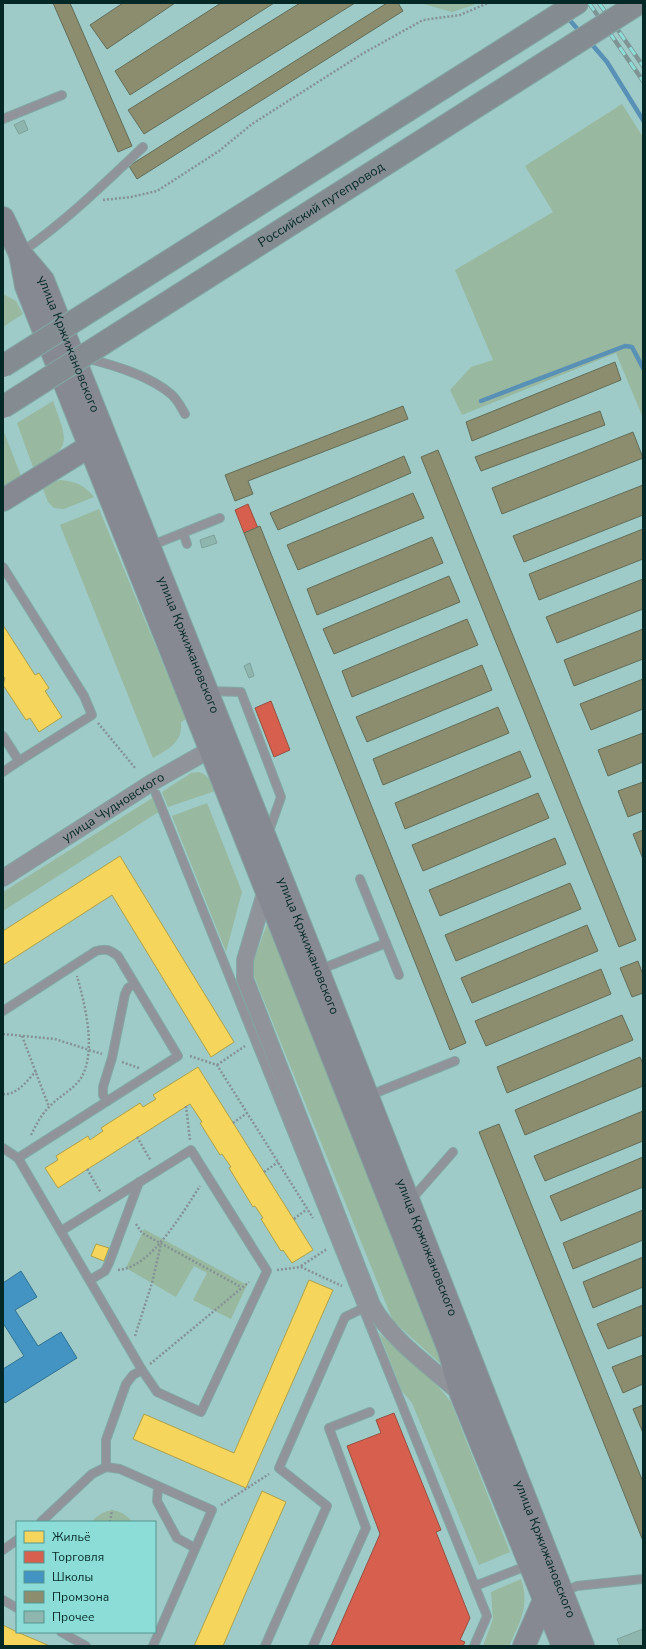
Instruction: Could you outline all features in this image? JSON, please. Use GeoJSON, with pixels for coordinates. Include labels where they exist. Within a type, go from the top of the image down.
{"type":"FeatureCollection","features":[{"type":"Feature","properties":{"kind":"main road"},"geometry":{"type":"LineString","coordinates":[[3,366],[577,3]]}},
{"type":"Feature","properties":{"kind":"main road","name":"Российский путепровод"},"geometry":{"type":"LineString","coordinates":[[3,407],[639,3]]}},
{"type":"Feature","properties":{"kind":"street","name":"улица Кржижановского"},"geometry":{"type":"LineString","coordinates":[[3,218],[11,259],[26,286],[98,443],[199,694],[218,744],[266,890],[310,974]]}},
{"type":"Feature","properties":{"kind":"street","name":"улица Кржижановского"},"geometry":{"type":"LineString","coordinates":[[11,259],[43,280],[73,356],[98,443]]}},
{"type":"Feature","properties":{"kind":"street"},"geometry":{"type":"LineString","coordinates":[[3,500],[98,443]]}},
{"type":"Feature","properties":{"kind":"street","name":"улица Кржижановского"},"geometry":{"type":"LineString","coordinates":[[218,744],[266,840],[310,974],[359,1099],[449,1350],[461,1394],[530,1565],[553,1596],[583,1646]]}},
{"type":"Feature","properties":{"kind":"street","name":"улица Чудновского"},"geometry":{"type":"LineString","coordinates":[[3,878],[218,744]]}},
{"type":"Feature","properties":{"kind":"street"},"geometry":{"type":"LineString","coordinates":[[266,890],[245,960],[245,979],[368,1306],[393,1333],[461,1394]]}},
{"type":"Feature","properties":{"kind":"street","name":"улица Кржижановского"},"geometry":{"type":"LineString","coordinates":[[359,1099],[410,1202],[553,1596],[563,1646]]}},
{"type":"Feature","properties":{"kind":"street"},"geometry":{"type":"LineString","coordinates":[[524,1646],[553,1596]]}},
{"type":"Feature","properties":{"kind":"lane"},"geometry":{"type":"LineString","coordinates":[[3,119],[62,95]]}},
{"type":"Feature","properties":{"kind":"lane"},"geometry":{"type":"LineString","coordinates":[[11,259],[41,239],[84,202],[143,147]]}},
{"type":"Feature","properties":{"kind":"lane"},"geometry":{"type":"LineString","coordinates":[[73,356],[121,369],[149,380],[171,394],[185,414]]}},
{"type":"Feature","properties":{"kind":"lane"},"geometry":{"type":"LineString","coordinates":[[141,550],[220,518]]}},
{"type":"Feature","properties":{"kind":"lane"},"geometry":{"type":"LineString","coordinates":[[183,533],[187,544]]}},
{"type":"Feature","properties":{"kind":"lane"},"geometry":{"type":"LineString","coordinates":[[3,567],[84,696],[92,715],[3,772]]}},
{"type":"Feature","properties":{"kind":"lane"},"geometry":{"type":"LineString","coordinates":[[199,694],[219,690],[241,692],[281,797],[266,840]]}},
{"type":"Feature","properties":{"kind":"lane"},"geometry":{"type":"LineString","coordinates":[[3,736],[19,761]]}},
{"type":"Feature","properties":{"kind":"lane"},"geometry":{"type":"LineString","coordinates":[[156,794],[358,1294],[368,1306],[487,1616],[474,1646]]}},
{"type":"Feature","properties":{"kind":"lane"},"geometry":{"type":"LineString","coordinates":[[360,879],[399,975]]}},
{"type":"Feature","properties":{"kind":"lane"},"geometry":{"type":"LineString","coordinates":[[310,974],[386,943]]}},
{"type":"Feature","properties":{"kind":"lane"},"geometry":{"type":"LineString","coordinates":[[3,1011],[96,951],[103,949],[111,950],[118,956],[178,1056],[18,1158]]}},
{"type":"Feature","properties":{"kind":"lane"},"geometry":{"type":"LineString","coordinates":[[106,1101],[103,1094],[104,1087],[112,1058],[125,994],[128,988],[134,984]]}},
{"type":"Feature","properties":{"kind":"lane"},"geometry":{"type":"LineString","coordinates":[[359,1099],[455,1061]]}},
{"type":"Feature","properties":{"kind":"lane"},"geometry":{"type":"LineString","coordinates":[[3,1148],[18,1158],[142,1370],[156,1392],[202,1412],[268,1271],[191,1150],[61,1231]]}},
{"type":"Feature","properties":{"kind":"lane"},"geometry":{"type":"LineString","coordinates":[[410,1202],[453,1152]]}},
{"type":"Feature","properties":{"kind":"lane"},"geometry":{"type":"LineString","coordinates":[[90,1280],[105,1271],[109,1263],[139,1182]]}},
{"type":"Feature","properties":{"kind":"lane"},"geometry":{"type":"LineString","coordinates":[[265,1646],[327,1506],[279,1468],[345,1317],[368,1306]]}},
{"type":"Feature","properties":{"kind":"lane"},"geometry":{"type":"LineString","coordinates":[[106,1467],[106,1440],[126,1384],[133,1375],[142,1370]]}},
{"type":"Feature","properties":{"kind":"lane"},"geometry":{"type":"LineString","coordinates":[[313,1646],[366,1528],[329,1428],[370,1412]]}},
{"type":"Feature","properties":{"kind":"lane"},"geometry":{"type":"LineString","coordinates":[[42,1521],[92,1474],[106,1467],[120,1469],[212,1510],[153,1646]]}},
{"type":"Feature","properties":{"kind":"lane"},"geometry":{"type":"LineString","coordinates":[[158,1487],[157,1500],[177,1538],[196,1548]]}},
{"type":"Feature","properties":{"kind":"lane"},"geometry":{"type":"LineString","coordinates":[[3,1550],[16,1541]]}},
{"type":"Feature","properties":{"kind":"lane"},"geometry":{"type":"LineString","coordinates":[[475,1586],[530,1565]]}},
{"type":"Feature","properties":{"kind":"lane"},"geometry":{"type":"LineString","coordinates":[[553,1596],[577,1586],[643,1579]]}},
{"type":"Feature","properties":{"kind":"lane"},"geometry":{"type":"LineString","coordinates":[[3,1600],[16,1607]]}},
{"type":"Feature","properties":{"kind":"lane"},"geometry":{"type":"LineString","coordinates":[[63,1633],[86,1646]]}},
{"type":"Feature","properties":{"kind":"path"},"geometry":{"type":"LineString","coordinates":[[84,202],[130,197],[157,191],[219,151],[252,124],[362,54],[423,20],[460,15],[488,3]]}},
{"type":"Feature","properties":{"kind":"path"},"geometry":{"type":"LineString","coordinates":[[92,715],[136,769]]}},
{"type":"Feature","properties":{"kind":"path"},"geometry":{"type":"LineString","coordinates":[[18,1158],[40,1118],[49,1107],[73,1087],[81,1078],[85,1066],[88,1049],[87,1012],[74,965]]}},
{"type":"Feature","properties":{"kind":"path"},"geometry":{"type":"LineString","coordinates":[[3,1034],[55,1039],[152,1072]]}},
{"type":"Feature","properties":{"kind":"path"},"geometry":{"type":"LineString","coordinates":[[22,1036],[49,1107]]}},
{"type":"Feature","properties":{"kind":"path"},"geometry":{"type":"LineString","coordinates":[[217,1065],[255,1039]]}},
{"type":"Feature","properties":{"kind":"path"},"geometry":{"type":"LineString","coordinates":[[178,1056],[185,1055],[217,1065],[315,1222]]}},
{"type":"Feature","properties":{"kind":"path"},"geometry":{"type":"LineString","coordinates":[[3,1094],[17,1090],[36,1071]]}},
{"type":"Feature","properties":{"kind":"path"},"geometry":{"type":"LineString","coordinates":[[186,1106],[191,1150]]}},
{"type":"Feature","properties":{"kind":"path"},"geometry":{"type":"LineString","coordinates":[[233,1123],[247,1113]]}},
{"type":"Feature","properties":{"kind":"path"},"geometry":{"type":"LineString","coordinates":[[137,1137],[157,1171]]}},
{"type":"Feature","properties":{"kind":"path"},"geometry":{"type":"LineString","coordinates":[[264,1172],[278,1162]]}},
{"type":"Feature","properties":{"kind":"path"},"geometry":{"type":"LineString","coordinates":[[87,1169],[106,1203]]}},
{"type":"Feature","properties":{"kind":"path"},"geometry":{"type":"LineString","coordinates":[[128,1269],[161,1244],[208,1176]]}},
{"type":"Feature","properties":{"kind":"path"},"geometry":{"type":"LineString","coordinates":[[294,1219],[308,1209]]}},
{"type":"Feature","properties":{"kind":"path"},"geometry":{"type":"LineString","coordinates":[[142,1233],[241,1287]]}},
{"type":"Feature","properties":{"kind":"path"},"geometry":{"type":"LineString","coordinates":[[268,1271],[300,1266],[338,1242]]}},
{"type":"Feature","properties":{"kind":"path"},"geometry":{"type":"LineString","coordinates":[[130,1349],[152,1283],[161,1244]]}},
{"type":"Feature","properties":{"kind":"path"},"geometry":{"type":"LineString","coordinates":[[300,1266],[358,1294]]}},
{"type":"Feature","properties":{"kind":"path"},"geometry":{"type":"LineString","coordinates":[[142,1370],[245,1284]]}},
{"type":"Feature","properties":{"kind":"path"},"geometry":{"type":"LineString","coordinates":[[212,1510],[279,1468]]}},
{"type":"Feature","properties":{"kind":"path"},"geometry":{"type":"LineString","coordinates":[[110,1521],[112,1510]]}},
{"type":"Feature","properties":{"kind":"green space"},"geometry":{"type":"Polygon","coordinates":[[[420,3],[473,3],[474,5],[452,12],[420,3]]]}},
{"type":"Feature","properties":{"kind":"green space"},"geometry":{"type":"Polygon","coordinates":[[[622,104],[643,137],[643,418],[616,353],[462,415],[450,390],[471,367],[493,360],[455,270],[553,212],[525,166],[622,104]]]}},
{"type":"Feature","properties":{"kind":"green space"},"geometry":{"type":"Polygon","coordinates":[[[3,294],[16,301],[23,314],[3,327],[3,294]]]}},
{"type":"Feature","properties":{"kind":"green space"},"geometry":{"type":"Polygon","coordinates":[[[53,401],[62,426],[64,442],[56,454],[34,470],[17,423],[53,401]]]}},
{"type":"Feature","properties":{"kind":"green space"},"geometry":{"type":"Polygon","coordinates":[[[4,432],[21,476],[3,487],[3,433],[4,432]]]}},
{"type":"Feature","properties":{"kind":"green space"},"geometry":{"type":"Polygon","coordinates":[[[60,480],[79,484],[87,489],[94,497],[64,509],[54,508],[48,502],[42,486],[60,480]]]}},
{"type":"Feature","properties":{"kind":"green space"},"geometry":{"type":"Polygon","coordinates":[[[99,509],[186,719],[181,722],[180,735],[177,740],[169,748],[153,758],[60,525],[99,509]]]}},
{"type":"Feature","properties":{"kind":"green space"},"geometry":{"type":"Polygon","coordinates":[[[199,772],[210,779],[215,791],[168,807],[162,792],[191,773],[199,772]]]}},
{"type":"Feature","properties":{"kind":"green space"},"geometry":{"type":"Polygon","coordinates":[[[154,797],[160,811],[3,911],[3,892],[154,797]]]}},
{"type":"Feature","properties":{"kind":"green space"},"geometry":{"type":"Polygon","coordinates":[[[207,803],[242,892],[226,952],[172,816],[207,803]]]}},
{"type":"Feature","properties":{"kind":"green space"},"geometry":{"type":"Polygon","coordinates":[[[267,924],[443,1361],[441,1364],[393,1321],[254,976],[254,960],[267,924]]]}},
{"type":"Feature","properties":{"kind":"green space"},"geometry":{"type":"Polygon","coordinates":[[[144,1229],[247,1285],[231,1319],[193,1300],[207,1273],[194,1266],[176,1297],[126,1268],[144,1229]]]}},
{"type":"Feature","properties":{"kind":"green space"},"geometry":{"type":"Polygon","coordinates":[[[379,1333],[437,1385],[451,1402],[510,1552],[479,1565],[412,1403],[402,1391],[379,1333]]]}},
{"type":"Feature","properties":{"kind":"green space"},"geometry":{"type":"Polygon","coordinates":[[[112,1510],[118,1512],[128,1517],[131,1521],[93,1521],[100,1514],[112,1510]]]}},
{"type":"Feature","properties":{"kind":"green space"},"geometry":{"type":"Polygon","coordinates":[[[521,1579],[524,1589],[524,1606],[520,1621],[509,1646],[483,1646],[493,1619],[491,1592],[521,1579]]]}},
{"type":"Feature","properties":{"kind":"building: Жильё"},"geometry":{"type":"Polygon","coordinates":[[[3,625],[35,675],[39,673],[49,688],[45,691],[62,717],[39,732],[30,718],[26,720],[3,685],[5,678],[3,676],[3,625]]]}},
{"type":"Feature","properties":{"kind":"building: Жильё"},"geometry":{"type":"Polygon","coordinates":[[[120,856],[234,1042],[211,1057],[112,895],[3,965],[3,931],[120,856]]]}},
{"type":"Feature","properties":{"kind":"building: Жильё"},"geometry":{"type":"Polygon","coordinates":[[[198,1067],[313,1250],[292,1263],[283,1250],[281,1251],[261,1219],[263,1218],[255,1206],[253,1207],[229,1168],[231,1167],[222,1154],[220,1155],[200,1123],[202,1122],[190,1104],[58,1188],[45,1168],[58,1160],[56,1156],[88,1136],[90,1140],[103,1131],[101,1128],[140,1103],[143,1107],[156,1099],[153,1095],[198,1067]]]}},
{"type":"Feature","properties":{"kind":"building: Жильё"},"geometry":{"type":"Polygon","coordinates":[[[96,1244],[109,1248],[104,1261],[91,1256],[96,1244]]]}},
{"type":"Feature","properties":{"kind":"building: Жильё"},"geometry":{"type":"Polygon","coordinates":[[[309,1280],[333,1290],[246,1488],[133,1439],[144,1414],[234,1453],[309,1280]]]}},
{"type":"Feature","properties":{"kind":"building: Жильё"},"geometry":{"type":"Polygon","coordinates":[[[262,1491],[286,1502],[223,1646],[194,1646],[262,1491]]]}},
{"type":"Feature","properties":{"kind":"building: Жильё"},"geometry":{"type":"Polygon","coordinates":[[[3,1625],[16,1632],[16,1633],[50,1646],[3,1646],[3,1625]]]}},
{"type":"Feature","properties":{"kind":"building: Торговля"},"geometry":{"type":"Polygon","coordinates":[[[248,504],[258,528],[244,533],[235,510],[248,504]]]}},
{"type":"Feature","properties":{"kind":"building: Торговля"},"geometry":{"type":"Polygon","coordinates":[[[271,701],[290,750],[274,757],[255,708],[271,701]]]}},
{"type":"Feature","properties":{"kind":"building: Торговля"},"geometry":{"type":"Polygon","coordinates":[[[394,1413],[441,1530],[436,1532],[470,1618],[460,1640],[465,1642],[463,1646],[331,1646],[380,1534],[347,1446],[381,1433],[376,1420],[394,1413]]]}},
{"type":"Feature","properties":{"kind":"building: Школы"},"geometry":{"type":"Polygon","coordinates":[[[21,1271],[37,1297],[15,1310],[38,1346],[61,1332],[77,1358],[5,1403],[3,1400],[3,1369],[24,1356],[3,1323],[3,1283],[21,1271]]]}},
{"type":"Feature","properties":{"kind":"building: Промзона"},"geometry":{"type":"Polygon","coordinates":[[[53,3],[70,3],[132,146],[118,152],[53,3]]]}},
{"type":"Feature","properties":{"kind":"building: Промзона"},"geometry":{"type":"Polygon","coordinates":[[[123,3],[175,3],[107,49],[90,25],[123,3]]]}},
{"type":"Feature","properties":{"kind":"building: Промзона"},"geometry":{"type":"Polygon","coordinates":[[[221,3],[274,3],[130,95],[115,71],[221,3]]]}},
{"type":"Feature","properties":{"kind":"building: Промзона"},"geometry":{"type":"Polygon","coordinates":[[[300,3],[355,3],[144,134],[128,110],[300,3]]]}},
{"type":"Feature","properties":{"kind":"building: Промзона"},"geometry":{"type":"Polygon","coordinates":[[[387,3],[398,3],[403,11],[137,179],[129,166],[387,3]]]}},
{"type":"Feature","properties":{"kind":"building: Промзона"},"geometry":{"type":"Polygon","coordinates":[[[615,362],[621,380],[472,441],[466,422],[615,362]]]}},
{"type":"Feature","properties":{"kind":"building: Промзона"},"geometry":{"type":"Polygon","coordinates":[[[403,406],[408,419],[248,481],[253,494],[235,501],[225,475],[403,406]]]}},
{"type":"Feature","properties":{"kind":"building: Промзона"},"geometry":{"type":"Polygon","coordinates":[[[600,411],[605,425],[481,471],[475,457],[600,411]]]}},
{"type":"Feature","properties":{"kind":"building: Промзона"},"geometry":{"type":"Polygon","coordinates":[[[633,432],[643,458],[502,514],[492,488],[633,432]]]}},
{"type":"Feature","properties":{"kind":"building: Промзона"},"geometry":{"type":"Polygon","coordinates":[[[438,450],[636,940],[619,947],[421,457],[438,450]]]}},
{"type":"Feature","properties":{"kind":"building: Промзона"},"geometry":{"type":"Polygon","coordinates":[[[404,456],[411,473],[278,530],[270,513],[404,456]]]}},
{"type":"Feature","properties":{"kind":"building: Промзона"},"geometry":{"type":"Polygon","coordinates":[[[643,485],[643,515],[524,562],[513,536],[643,485]]]}},
{"type":"Feature","properties":{"kind":"building: Промзона"},"geometry":{"type":"Polygon","coordinates":[[[413,493],[424,518],[298,570],[287,545],[413,493]]]}},
{"type":"Feature","properties":{"kind":"building: Промзона"},"geometry":{"type":"Polygon","coordinates":[[[260,526],[466,1043],[450,1050],[244,533],[260,526]]]}},
{"type":"Feature","properties":{"kind":"building: Промзона"},"geometry":{"type":"Polygon","coordinates":[[[643,529],[643,559],[539,600],[529,574],[643,529]]]}},
{"type":"Feature","properties":{"kind":"building: Промзона"},"geometry":{"type":"Polygon","coordinates":[[[432,537],[443,563],[317,615],[307,589],[432,537]]]}},
{"type":"Feature","properties":{"kind":"building: Промзона"},"geometry":{"type":"Polygon","coordinates":[[[449,576],[460,602],[334,654],[323,629],[449,576]]]}},
{"type":"Feature","properties":{"kind":"building: Промзона"},"geometry":{"type":"Polygon","coordinates":[[[643,579],[643,609],[557,643],[546,617],[643,579]]]}},
{"type":"Feature","properties":{"kind":"building: Промзона"},"geometry":{"type":"Polygon","coordinates":[[[467,619],[478,645],[352,697],[342,671],[467,619]]]}},
{"type":"Feature","properties":{"kind":"building: Промзона"},"geometry":{"type":"Polygon","coordinates":[[[643,629],[643,659],[574,686],[564,660],[643,629]]]}},
{"type":"Feature","properties":{"kind":"building: Промзона"},"geometry":{"type":"Polygon","coordinates":[[[482,665],[492,690],[367,742],[356,717],[482,665]]]}},
{"type":"Feature","properties":{"kind":"building: Промзона"},"geometry":{"type":"Polygon","coordinates":[[[643,679],[643,709],[591,730],[580,704],[643,679]]]}},
{"type":"Feature","properties":{"kind":"building: Промзона"},"geometry":{"type":"Polygon","coordinates":[[[498,707],[509,733],[383,785],[373,759],[498,707]]]}},
{"type":"Feature","properties":{"kind":"building: Промзона"},"geometry":{"type":"Polygon","coordinates":[[[643,733],[643,762],[608,776],[598,750],[643,733]]]}},
{"type":"Feature","properties":{"kind":"building: Промзона"},"geometry":{"type":"Polygon","coordinates":[[[520,751],[531,777],[405,829],[395,803],[520,751]]]}},
{"type":"Feature","properties":{"kind":"building: Промзона"},"geometry":{"type":"Polygon","coordinates":[[[643,782],[643,811],[628,817],[618,791],[643,782]]]}},
{"type":"Feature","properties":{"kind":"building: Промзона"},"geometry":{"type":"Polygon","coordinates":[[[538,793],[549,818],[423,871],[412,845],[538,793]]]}},
{"type":"Feature","properties":{"kind":"building: Промзона"},"geometry":{"type":"Polygon","coordinates":[[[643,830],[643,859],[633,834],[643,830]]]}},
{"type":"Feature","properties":{"kind":"building: Промзона"},"geometry":{"type":"Polygon","coordinates":[[[555,838],[566,864],[440,916],[429,890],[555,838]]]}},
{"type":"Feature","properties":{"kind":"building: Промзона"},"geometry":{"type":"Polygon","coordinates":[[[570,883],[581,909],[456,961],[445,935],[570,883]]]}},
{"type":"Feature","properties":{"kind":"building: Промзона"},"geometry":{"type":"Polygon","coordinates":[[[587,925],[598,951],[472,1003],[461,978],[587,925]]]}},
{"type":"Feature","properties":{"kind":"building: Промзона"},"geometry":{"type":"Polygon","coordinates":[[[638,961],[643,975],[643,993],[632,997],[620,968],[638,961]]]}},
{"type":"Feature","properties":{"kind":"building: Промзона"},"geometry":{"type":"Polygon","coordinates":[[[601,969],[611,994],[486,1046],[475,1021],[601,969]]]}},
{"type":"Feature","properties":{"kind":"building: Промзона"},"geometry":{"type":"Polygon","coordinates":[[[622,1015],[633,1040],[507,1093],[497,1067],[622,1015]]]}},
{"type":"Feature","properties":{"kind":"building: Промзона"},"geometry":{"type":"Polygon","coordinates":[[[640,1057],[643,1064],[643,1086],[525,1135],[515,1110],[640,1057]]]}},
{"type":"Feature","properties":{"kind":"building: Промзона"},"geometry":{"type":"Polygon","coordinates":[[[643,1111],[643,1141],[545,1181],[534,1156],[643,1111]]]}},
{"type":"Feature","properties":{"kind":"building: Промзона"},"geometry":{"type":"Polygon","coordinates":[[[499,1124],[643,1482],[643,1541],[479,1132],[499,1124]]]}},
{"type":"Feature","properties":{"kind":"building: Промзона"},"geometry":{"type":"Polygon","coordinates":[[[643,1157],[643,1187],[561,1221],[550,1196],[643,1157]]]}},
{"type":"Feature","properties":{"kind":"building: Промзона"},"geometry":{"type":"Polygon","coordinates":[[[643,1210],[643,1240],[573,1269],[563,1243],[643,1210]]]}},
{"type":"Feature","properties":{"kind":"building: Промзона"},"geometry":{"type":"Polygon","coordinates":[[[643,1257],[643,1287],[593,1308],[583,1282],[643,1257]]]}},
{"type":"Feature","properties":{"kind":"building: Промзона"},"geometry":{"type":"Polygon","coordinates":[[[643,1305],[643,1335],[608,1349],[597,1324],[643,1305]]]}},
{"type":"Feature","properties":{"kind":"building: Промзона"},"geometry":{"type":"Polygon","coordinates":[[[643,1355],[643,1384],[623,1393],[612,1367],[643,1355]]]}},
{"type":"Feature","properties":{"kind":"building: Промзона"},"geometry":{"type":"Polygon","coordinates":[[[643,1405],[643,1433],[633,1409],[643,1405]]]}},
{"type":"Feature","properties":{"kind":"building: Прочее"},"geometry":{"type":"Polygon","coordinates":[[[24,120],[28,130],[19,134],[14,125],[24,120]]]}},
{"type":"Feature","properties":{"kind":"building: Прочее"},"geometry":{"type":"Polygon","coordinates":[[[214,535],[217,543],[202,548],[200,540],[214,535]]]}},
{"type":"Feature","properties":{"kind":"building: Прочее"},"geometry":{"type":"Polygon","coordinates":[[[250,663],[254,676],[249,678],[244,666],[250,663]]]}},
{"type":"Feature","properties":{"kind":"building: Прочее"},"geometry":{"type":"Polygon","coordinates":[[[643,1629],[643,1646],[620,1646],[617,1639],[643,1629]]]}},
{"type":"Feature","properties":{"kind":"waterway"},"geometry":{"type":"LineString","coordinates":[[566,16],[581,33]]}},
{"type":"Feature","properties":{"kind":"waterway"},"geometry":{"type":"LineString","coordinates":[[589,41],[607,62],[643,120]]}},
{"type":"Feature","properties":{"kind":"waterway"},"geometry":{"type":"LineString","coordinates":[[481,401],[625,346],[632,347],[643,368]]}},
{"type":"Feature","properties":{"kind":"railway"},"geometry":{"type":"LineString","coordinates":[[589,3],[643,81]]}},
{"type":"Feature","properties":{"kind":"railway"},"geometry":{"type":"LineString","coordinates":[[599,3],[643,66]]}}]}
